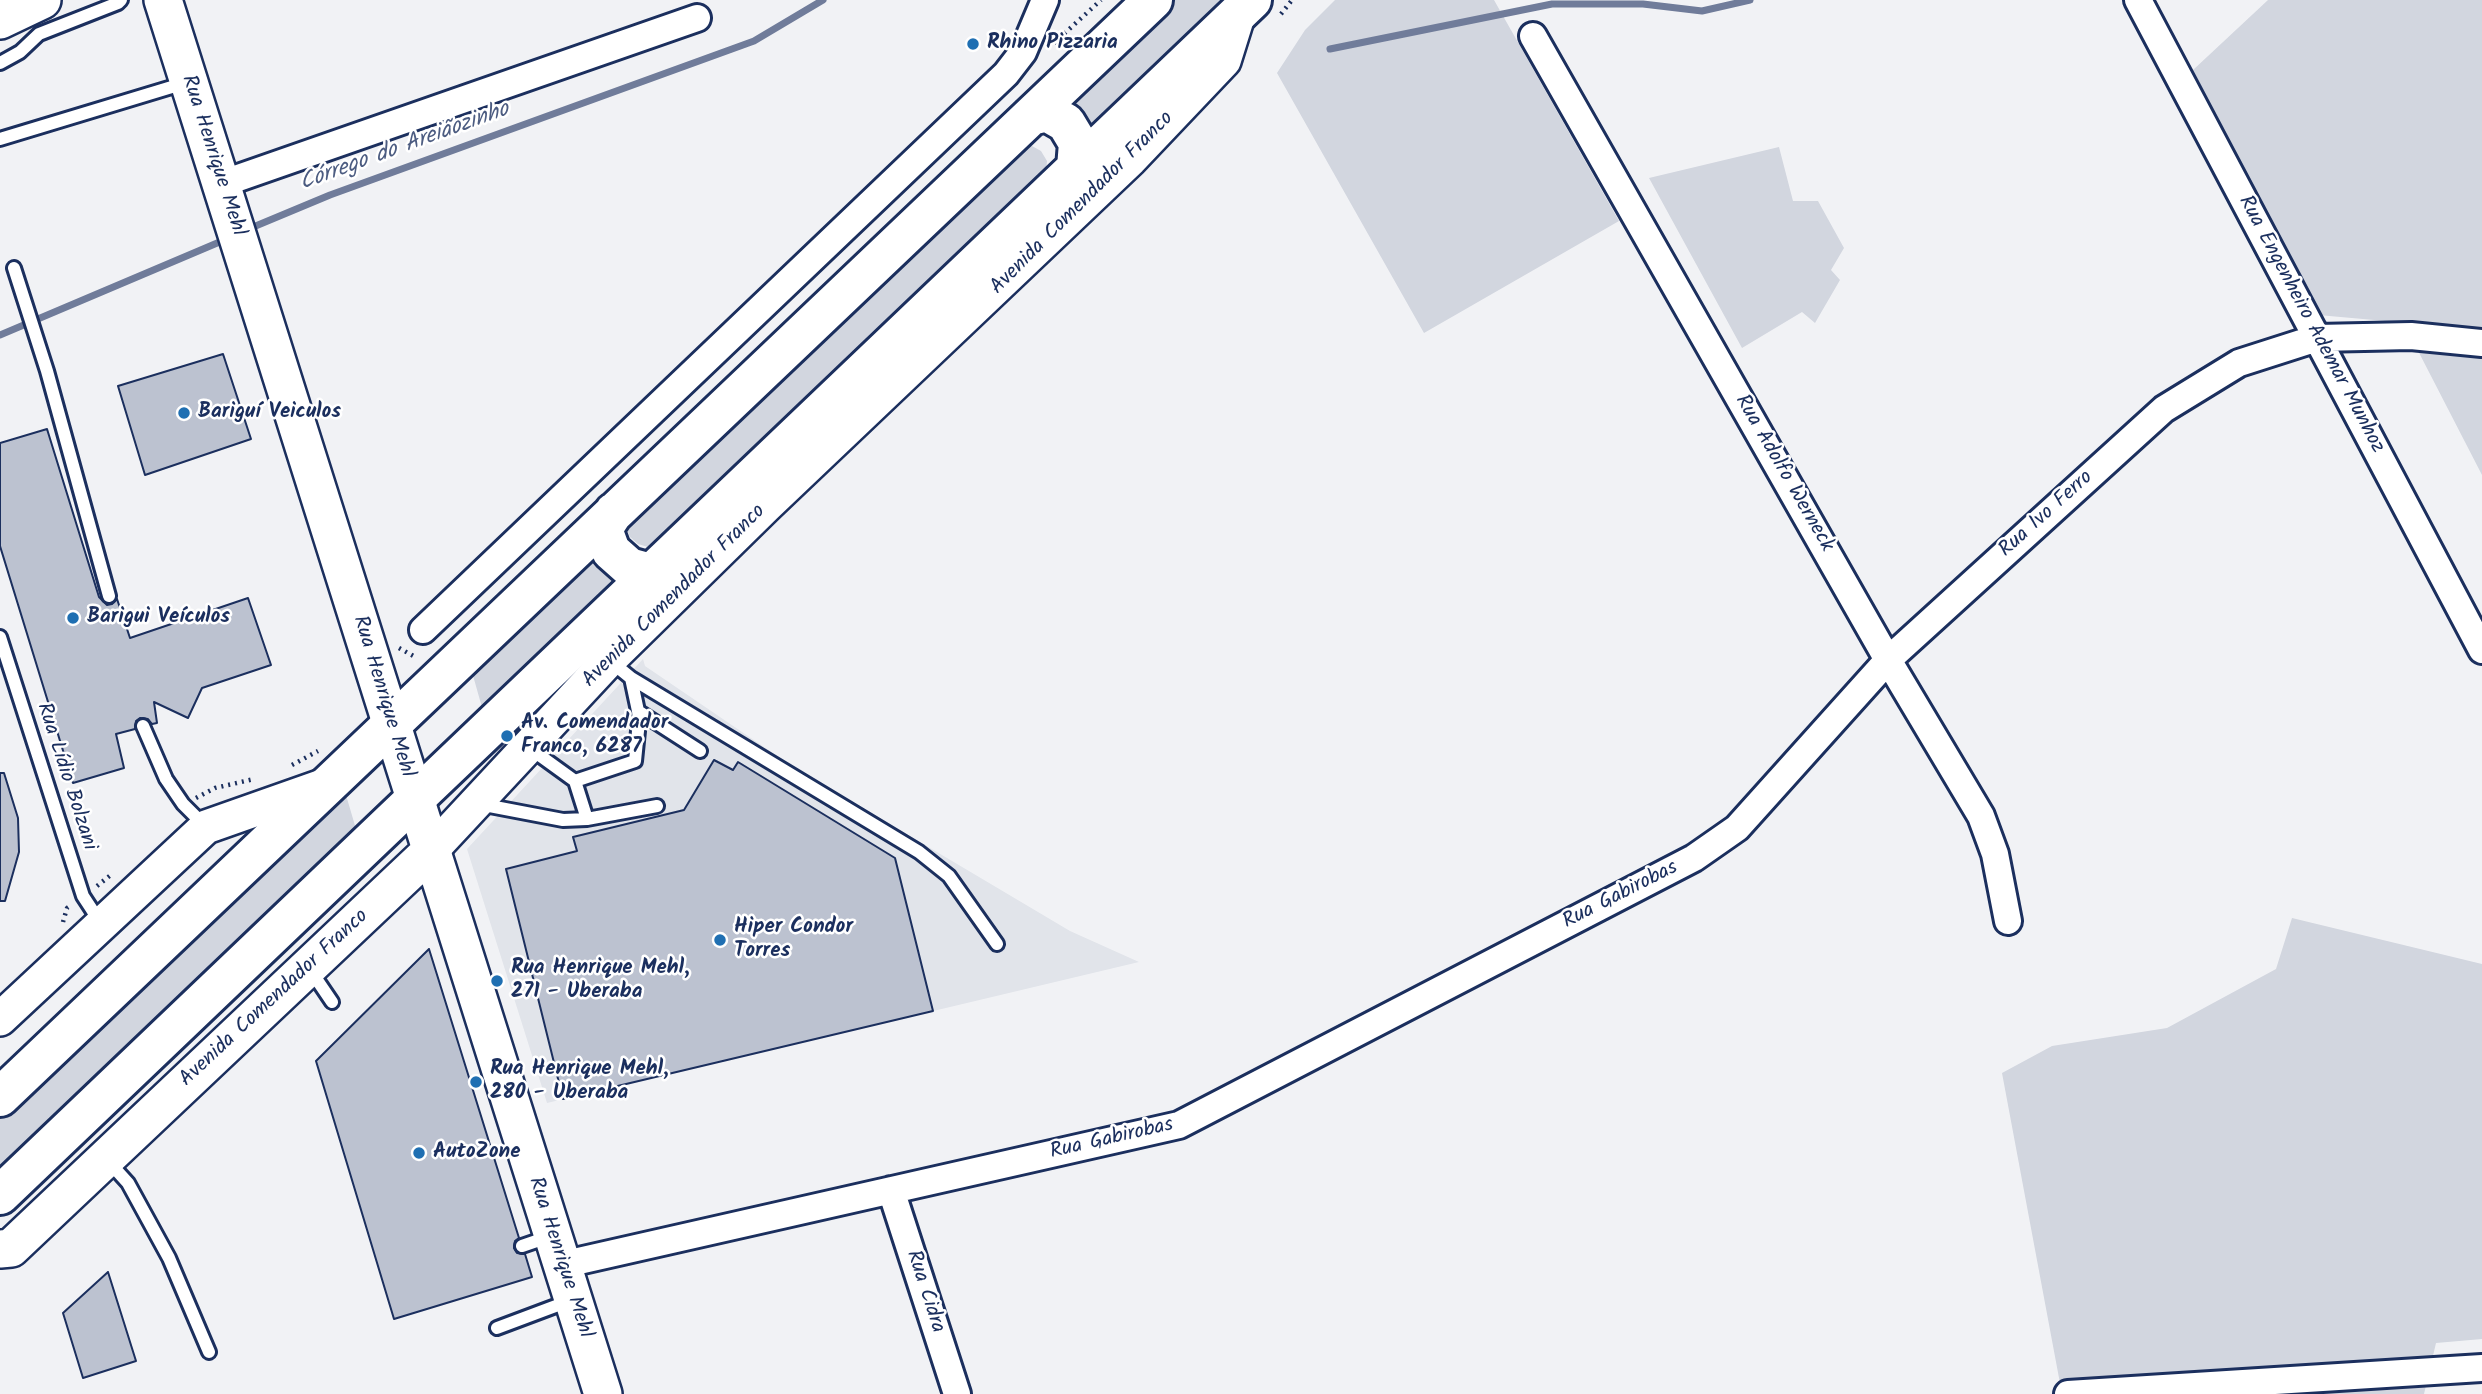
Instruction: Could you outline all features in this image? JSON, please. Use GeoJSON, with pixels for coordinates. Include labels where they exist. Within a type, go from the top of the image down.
{"type":"FeatureCollection","features":[{"type":"Feature","properties":{"kind":"highway"},"geometry":{"type":"LineString","coordinates":[[0,1097],[1031,116],[1117,9],[1153,0]]}},
{"type":"Feature","properties":{"kind":"highway","name":"Avenida Comendador Franco"},"geometry":{"type":"LineString","coordinates":[[0,1195],[1246,6]]}},
{"type":"Feature","properties":{"kind":"highway"},"geometry":{"type":"LineString","coordinates":[[1031,116],[1047,113],[1066,123],[1078,144],[1076,168]]}},
{"type":"Feature","properties":{"kind":"highway"},"geometry":{"type":"LineString","coordinates":[[614,512],[603,529],[611,551],[629,568],[651,573]]}},
{"type":"Feature","properties":{"kind":"main road"},"geometry":{"type":"LineString","coordinates":[[3,14],[42,0]]}},
{"type":"Feature","properties":{"kind":"main road","name":"Rua Henrique Mehl"},"geometry":{"type":"LineString","coordinates":[[163,0],[415,800],[545,1249],[572,1300],[603,1394]]}},
{"type":"Feature","properties":{"kind":"main road","name":"Avenida Comendador Franco"},"geometry":{"type":"LineString","coordinates":[[4,1251],[106,1159],[430,851]]}},
{"type":"Feature","properties":{"kind":"street"},"geometry":{"type":"LineString","coordinates":[[423,630],[1006,74],[1023,51],[1045,0]]}},
{"type":"Feature","properties":{"kind":"street","name":"Rua Engenheiro Ademar Munhoz"},"geometry":{"type":"LineString","coordinates":[[2138,0],[2482,650]]}},
{"type":"Feature","properties":{"kind":"street","name":"Avenida Comendador Franco"},"geometry":{"type":"LineString","coordinates":[[430,851],[527,747],[620,669],[776,497],[1139,151],[1224,61],[1246,6]]}},
{"type":"Feature","properties":{"kind":"street"},"geometry":{"type":"LineString","coordinates":[[221,184],[697,18]]}},
{"type":"Feature","properties":{"kind":"street","name":"Rua Adolfo Werneck"},"geometry":{"type":"LineString","coordinates":[[1533,36],[1888,660],[1981,816],[1994,854],[2008,921]]}},
{"type":"Feature","properties":{"kind":"street","name":"Rua Ivo Ferro"},"geometry":{"type":"LineString","coordinates":[[1694,858],[1737,828],[1888,660],[2164,409],[2239,363],[2317,338],[2411,335],[2482,343]]}},
{"type":"Feature","properties":{"kind":"street"},"geometry":{"type":"LineString","coordinates":[[0,1019],[205,827],[330,783]]}},
{"type":"Feature","properties":{"kind":"street","name":"Rua Gabirobas"},"geometry":{"type":"LineString","coordinates":[[545,1249],[891,1190],[1179,1125],[1694,858]]}},
{"type":"Feature","properties":{"kind":"street","name":"Rua Cidra"},"geometry":{"type":"LineString","coordinates":[[891,1190],[957,1394]]}},
{"type":"Feature","properties":{"kind":"street"},"geometry":{"type":"LineString","coordinates":[[2068,1394],[2440,1382],[2482,1368]]}},
{"type":"Feature","properties":{"kind":"lane"},"geometry":{"type":"LineString","coordinates":[[0,63],[20,52],[38,34],[121,0]]}},
{"type":"Feature","properties":{"kind":"lane"},"geometry":{"type":"LineString","coordinates":[[0,139],[189,82]]}},
{"type":"Feature","properties":{"kind":"lane"},"geometry":{"type":"LineString","coordinates":[[14,268],[36,337],[108,596]]}},
{"type":"Feature","properties":{"kind":"lane","name":"Rua Lídio Bolzani"},"geometry":{"type":"LineString","coordinates":[[0,637],[83,896],[102,925]]}},
{"type":"Feature","properties":{"kind":"lane"},"geometry":{"type":"LineString","coordinates":[[575,781],[635,761],[638,711],[620,669]]}},
{"type":"Feature","properties":{"kind":"lane"},"geometry":{"type":"LineString","coordinates":[[620,669],[919,852],[949,876],[997,944]]}},
{"type":"Feature","properties":{"kind":"lane"},"geometry":{"type":"LineString","coordinates":[[638,711],[700,751]]}},
{"type":"Feature","properties":{"kind":"lane"},"geometry":{"type":"LineString","coordinates":[[143,726],[166,779],[183,804],[205,827]]}},
{"type":"Feature","properties":{"kind":"lane"},"geometry":{"type":"LineString","coordinates":[[527,747],[575,781],[587,819]]}},
{"type":"Feature","properties":{"kind":"lane"},"geometry":{"type":"LineString","coordinates":[[475,803],[563,820],[587,819],[657,806]]}},
{"type":"Feature","properties":{"kind":"lane"},"geometry":{"type":"LineString","coordinates":[[308,968],[332,1002]]}},
{"type":"Feature","properties":{"kind":"lane"},"geometry":{"type":"LineString","coordinates":[[106,1159],[128,1183],[169,1258],[209,1352]]}},
{"type":"Feature","properties":{"kind":"lane"},"geometry":{"type":"LineString","coordinates":[[497,1328],[572,1300]]}},
{"type":"Feature","properties":{"kind":"path"},"geometry":{"type":"LineString","coordinates":[[1045,51],[1117,9]]}},
{"type":"Feature","properties":{"kind":"path"},"geometry":{"type":"LineString","coordinates":[[404,651],[417,658]]}},
{"type":"Feature","properties":{"kind":"shaded area"},"geometry":{"type":"Polygon","coordinates":[[[1170,0],[1228,0],[1087,133],[1088,119],[1082,108],[1071,102],[1170,0]]]}},
{"type":"Feature","properties":{"kind":"shaded area"},"geometry":{"type":"Polygon","coordinates":[[[1335,0],[1494,0],[1619,221],[1424,333],[1277,73],[1305,30],[1335,0]]]}},
{"type":"Feature","properties":{"kind":"shaded area"},"geometry":{"type":"Polygon","coordinates":[[[2268,0],[2482,0],[2482,335],[2408,323],[2318,315],[2193,70],[2268,0]]]}},
{"type":"Feature","properties":{"kind":"shaded area"},"geometry":{"type":"Polygon","coordinates":[[[1032,146],[1041,151],[1047,161],[1046,172],[870,334],[648,547],[638,544],[630,537],[626,527],[1024,147],[1032,146]]]}},
{"type":"Feature","properties":{"kind":"shaded area"},"geometry":{"type":"Polygon","coordinates":[[[1779,147],[1793,201],[1818,201],[1844,248],[1831,270],[1840,280],[1815,323],[1802,312],[1742,348],[1649,178],[1779,147]]]}},
{"type":"Feature","properties":{"kind":"shaded area"},"geometry":{"type":"Polygon","coordinates":[[[2414,343],[2482,351],[2482,475],[2414,343]]]}},
{"type":"Feature","properties":{"kind":"shaded area"},"geometry":{"type":"Polygon","coordinates":[[[597,549],[595,559],[599,569],[616,579],[483,711],[472,672],[597,549]]]}},
{"type":"Feature","properties":{"kind":"shaded area","name":"Hiper Condor Torres"},"geometry":{"type":"Polygon","coordinates":[[[643,659],[645,666],[792,766],[1070,931],[1139,962],[547,1103],[467,849],[643,659]]]}},
{"type":"Feature","properties":{"kind":"shaded area"},"geometry":{"type":"Polygon","coordinates":[[[346,795],[356,829],[0,1173],[0,1119],[346,795]]]}},
{"type":"Feature","properties":{"kind":"shaded area"},"geometry":{"type":"Polygon","coordinates":[[[2292,918],[2482,964],[2482,1339],[2436,1343],[2424,1394],[2062,1394],[2002,1073],[2052,1046],[2167,1028],[2276,969],[2292,918]]]}},
{"type":"Feature","properties":{"kind":"building","name":"Bariguí Veiculos"},"geometry":{"type":"Polygon","coordinates":[[[223,354],[251,439],[145,475],[118,386],[223,354]]]}},
{"type":"Feature","properties":{"kind":"building","name":"Barigui Veículos"},"geometry":{"type":"Polygon","coordinates":[[[47,429],[99,597],[107,605],[117,599],[130,638],[248,598],[271,665],[202,688],[188,718],[154,702],[157,723],[152,724],[148,719],[140,718],[136,721],[135,729],[116,734],[124,768],[73,783],[0,546],[0,443],[47,429]]]}},
{"type":"Feature","properties":{"kind":"building","name":"Hiper Condor Torres"},"geometry":{"type":"Polygon","coordinates":[[[714,760],[733,770],[738,762],[895,858],[933,1011],[563,1099],[506,869],[577,851],[573,837],[684,810],[714,760]]]}},
{"type":"Feature","properties":{"kind":"building"},"geometry":{"type":"Polygon","coordinates":[[[0,773],[4,773],[18,818],[19,852],[5,901],[0,901],[0,773]]]}},
{"type":"Feature","properties":{"kind":"building","name":"AutoZone"},"geometry":{"type":"Polygon","coordinates":[[[429,949],[519,1238],[515,1241],[514,1248],[517,1253],[525,1254],[532,1277],[394,1319],[316,1061],[429,949]]]}},
{"type":"Feature","properties":{"kind":"building"},"geometry":{"type":"Polygon","coordinates":[[[108,1272],[136,1361],[83,1378],[63,1313],[108,1272]]]}},
{"type":"Feature","properties":{"kind":"waterway","name":"Córrego do Areiãozinho"},"geometry":{"type":"LineString","coordinates":[[246,230],[330,195],[754,41],[823,0]]}},
{"type":"Feature","properties":{"kind":"waterway","name":"Córrego do Areiãozinho"},"geometry":{"type":"LineString","coordinates":[[1330,49],[1552,4],[1643,4],[1702,11],[1750,0]]}},
{"type":"Feature","properties":{"kind":"waterway","name":"Córrego do Areiãozinho"},"geometry":{"type":"LineString","coordinates":[[0,335],[229,238]]}},
{"type":"Feature","properties":{"kind":"place","name":"Rhino Pizzaria"},"geometry":{"type":"Point","coordinates":[973,44]}},
{"type":"Feature","properties":{"kind":"place","name":"Bariguí Veiculos"},"geometry":{"type":"Point","coordinates":[184,413]}},
{"type":"Feature","properties":{"kind":"place","name":"Barigui Veículos"},"geometry":{"type":"Point","coordinates":[73,618]}},
{"type":"Feature","properties":{"kind":"place","name":"Av. Comendador Franco, 6287"},"geometry":{"type":"Point","coordinates":[507,736]}},
{"type":"Feature","properties":{"kind":"place","name":"Hiper Condor Torres"},"geometry":{"type":"Point","coordinates":[720,940]}},
{"type":"Feature","properties":{"kind":"place","name":"Rua Henrique Mehl, 271 - Uberaba"},"geometry":{"type":"Point","coordinates":[497,981]}},
{"type":"Feature","properties":{"kind":"place","name":"Rua Henrique Mehl, 280 - Uberaba"},"geometry":{"type":"Point","coordinates":[476,1082]}},
{"type":"Feature","properties":{"kind":"place","name":"AutoZone"},"geometry":{"type":"Point","coordinates":[419,1153]}}]}
